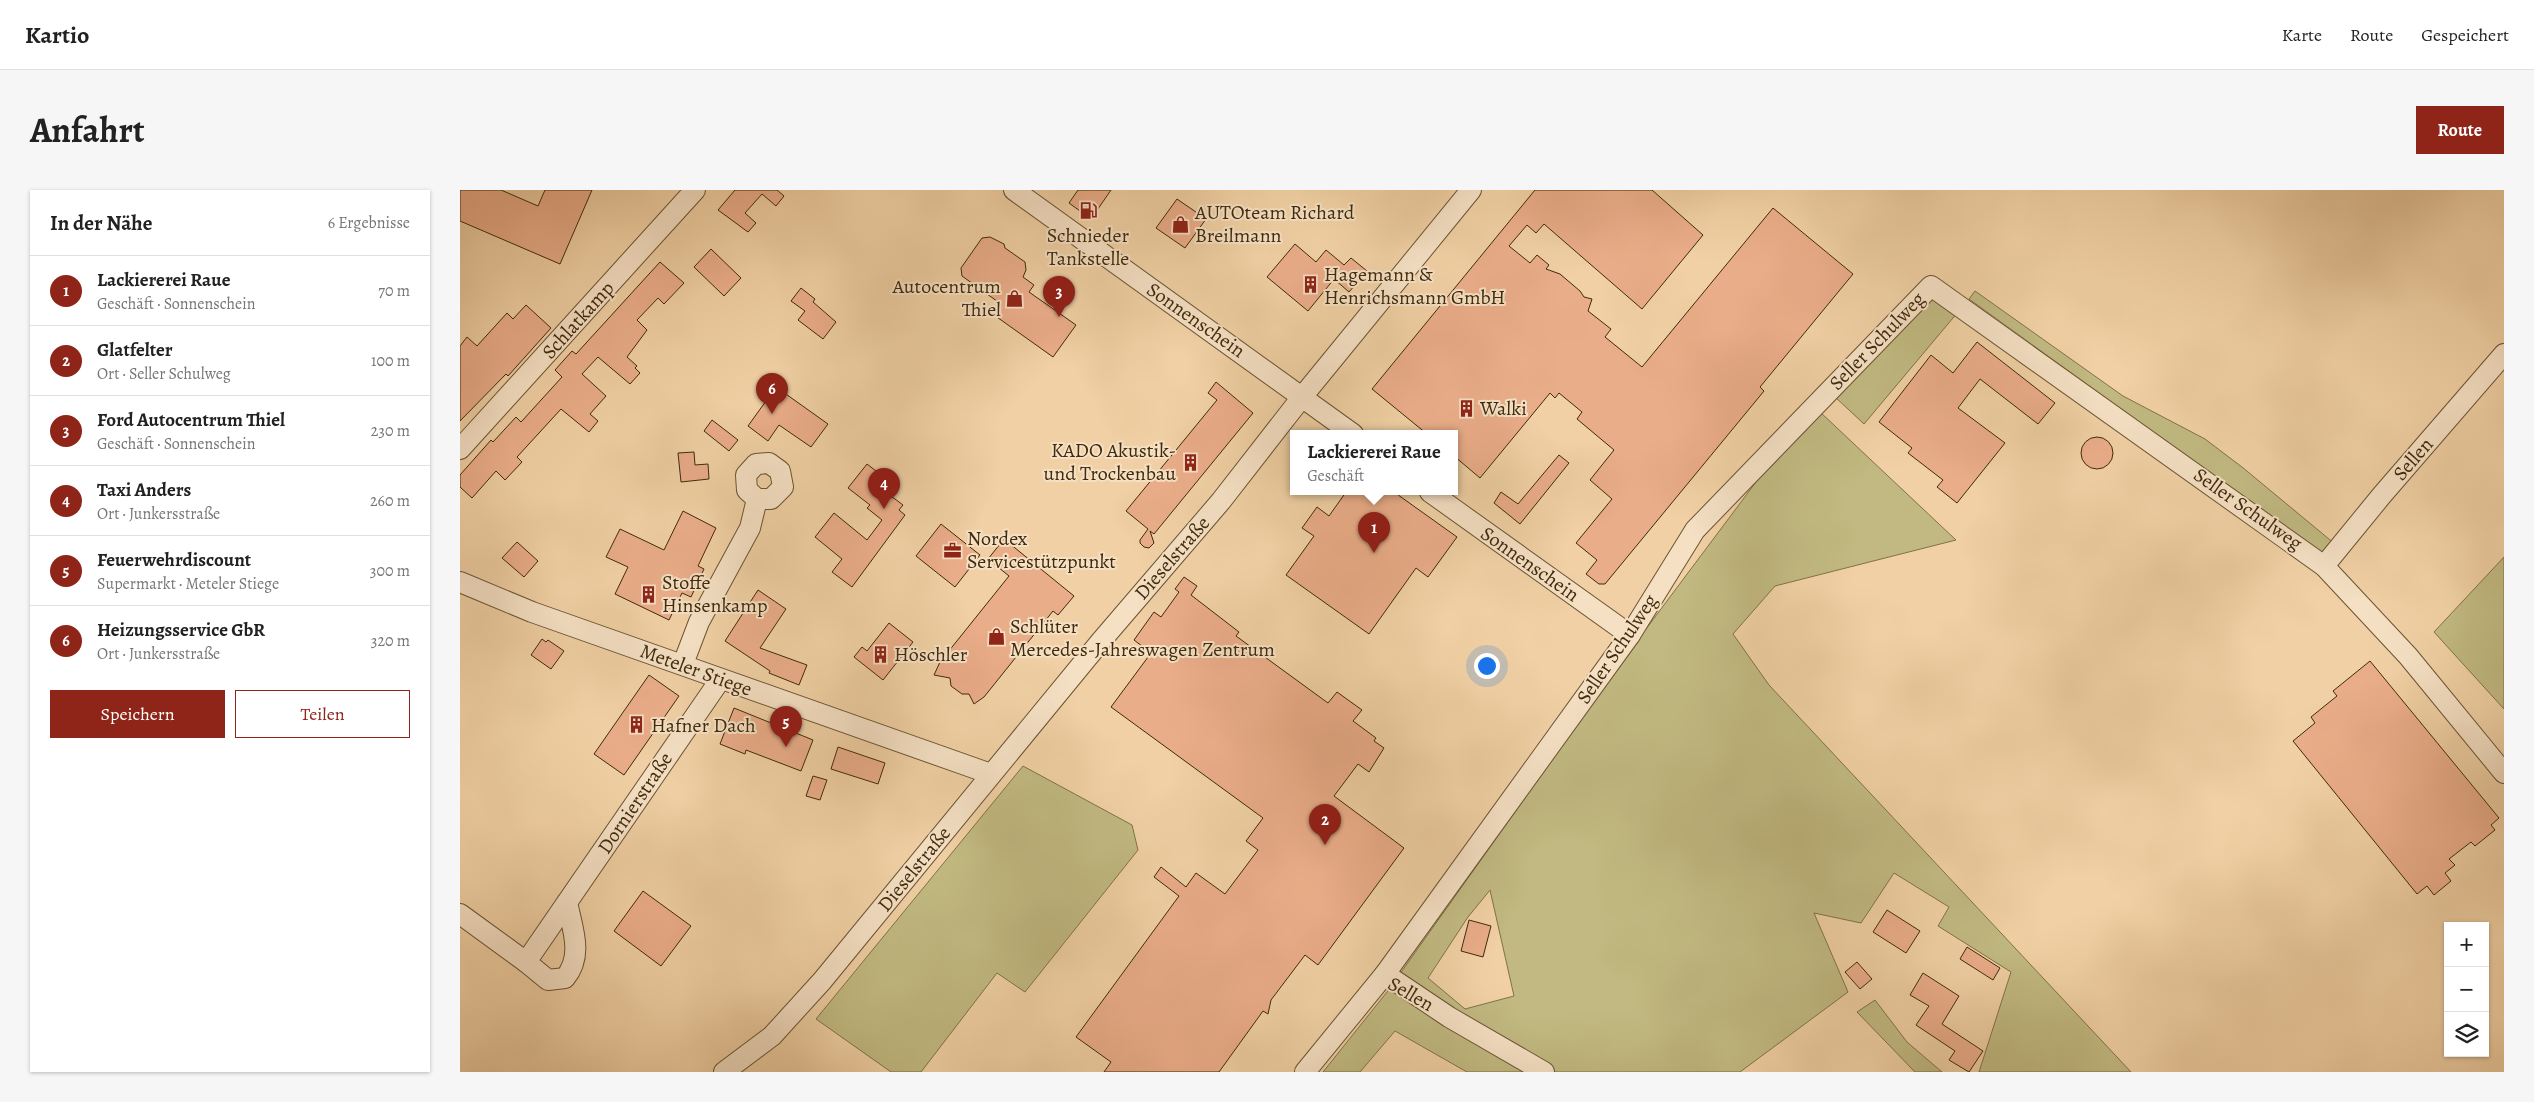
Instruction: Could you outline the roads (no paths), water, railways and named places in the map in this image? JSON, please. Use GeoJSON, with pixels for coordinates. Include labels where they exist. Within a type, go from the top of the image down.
{"type":"FeatureCollection","features":[{"type":"Feature","properties":{"kind":"street","name":"Schlatkamp"},"geometry":{"type":"LineString","coordinates":[[460,450],[695,190]]}},
{"type":"Feature","properties":{"kind":"street","name":"Sonnenschein"},"geometry":{"type":"LineString","coordinates":[[1014,190],[1347,430]]}},
{"type":"Feature","properties":{"kind":"street","name":"Dieselstraße"},"geometry":{"type":"LineString","coordinates":[[724,1072],[772,1036],[801,1006],[991,774],[1221,501],[1302,397],[1471,190]]}},
{"type":"Feature","properties":{"kind":"street","name":"Seller Schulweg"},"geometry":{"type":"LineString","coordinates":[[1386,974],[1630,635],[1695,530],[1931,286],[2324,566],[2408,656],[2504,772]]}},
{"type":"Feature","properties":{"kind":"street","name":"Sellen"},"geometry":{"type":"LineString","coordinates":[[2324,566],[2382,495],[2504,354]]}},
{"type":"Feature","properties":{"kind":"street","name":"Sonnenschein"},"geometry":{"type":"LineString","coordinates":[[1434,495],[1630,635]]}},
{"type":"Feature","properties":{"kind":"street"},"geometry":{"type":"LineString","coordinates":[[683,664],[699,622],[750,528],[756,499]]}},
{"type":"Feature","properties":{"kind":"street","name":"Meteler Stiege"},"geometry":{"type":"LineString","coordinates":[[460,582],[532,612],[683,664],[720,680],[991,774]]}},
{"type":"Feature","properties":{"kind":"street","name":"Dornierstraße"},"geometry":{"type":"LineString","coordinates":[[526,962],[720,680]]}},
{"type":"Feature","properties":{"kind":"street"},"geometry":{"type":"LineString","coordinates":[[460,914],[548,980],[565,978],[570,972],[577,954],[567,902]]}},
{"type":"Feature","properties":{"kind":"street","name":"Sellen"},"geometry":{"type":"LineString","coordinates":[[1305,1072],[1386,974],[1449,1017],[1544,1072]]}},
{"type":"Feature","properties":{"kind":"place","name":"Schnieder Tankstelle"},"geometry":{"type":"Point","coordinates":[1088,211]}},
{"type":"Feature","properties":{"kind":"place","name":"AUTOteam Richard Breilmann"},"geometry":{"type":"Point","coordinates":[1181,224]}},
{"type":"Feature","properties":{"kind":"place","name":"Hagemann & Henrichsmann GmbH"},"geometry":{"type":"Point","coordinates":[1310,285]}},
{"type":"Feature","properties":{"kind":"place","name":"Autocentrum Thiel"},"geometry":{"type":"Point","coordinates":[1015,298]}},
{"type":"Feature","properties":{"kind":"place","name":"Ford Autocentrum Thiel"},"geometry":{"type":"Point","coordinates":[1059,317]}},
{"type":"Feature","properties":{"kind":"place","name":"Walki"},"geometry":{"type":"Point","coordinates":[1466,408]}},
{"type":"Feature","properties":{"kind":"place","name":"Heizungsservice GbR"},"geometry":{"type":"Point","coordinates":[772,414]}},
{"type":"Feature","properties":{"kind":"place","name":"KADO Akustik- und Trockenbau"},"geometry":{"type":"Point","coordinates":[1190,462]}},
{"type":"Feature","properties":{"kind":"place","name":"Taxi Anders"},"geometry":{"type":"Point","coordinates":[884,509]}},
{"type":"Feature","properties":{"kind":"place","name":"Nordex Servicestützpunkt"},"geometry":{"type":"Point","coordinates":[953,550]}},
{"type":"Feature","properties":{"kind":"place","name":"Lackiererei Raue"},"geometry":{"type":"Point","coordinates":[1374,553]}},
{"type":"Feature","properties":{"kind":"place","name":"Stoffe Hinsenkamp"},"geometry":{"type":"Point","coordinates":[648,594]}},
{"type":"Feature","properties":{"kind":"place","name":"Schlüter Mercedes-Jahreswagen Zentrum"},"geometry":{"type":"Point","coordinates":[996,637]}},
{"type":"Feature","properties":{"kind":"place","name":"Höschler"},"geometry":{"type":"Point","coordinates":[880,654]}},
{"type":"Feature","properties":{"kind":"place","name":"Hafner Dach"},"geometry":{"type":"Point","coordinates":[637,725]}},
{"type":"Feature","properties":{"kind":"place","name":"Feuerwehrdiscount"},"geometry":{"type":"Point","coordinates":[786,747]}},
{"type":"Feature","properties":{"kind":"place","name":"Glatfelter"},"geometry":{"type":"Point","coordinates":[1325,845]}}]}
